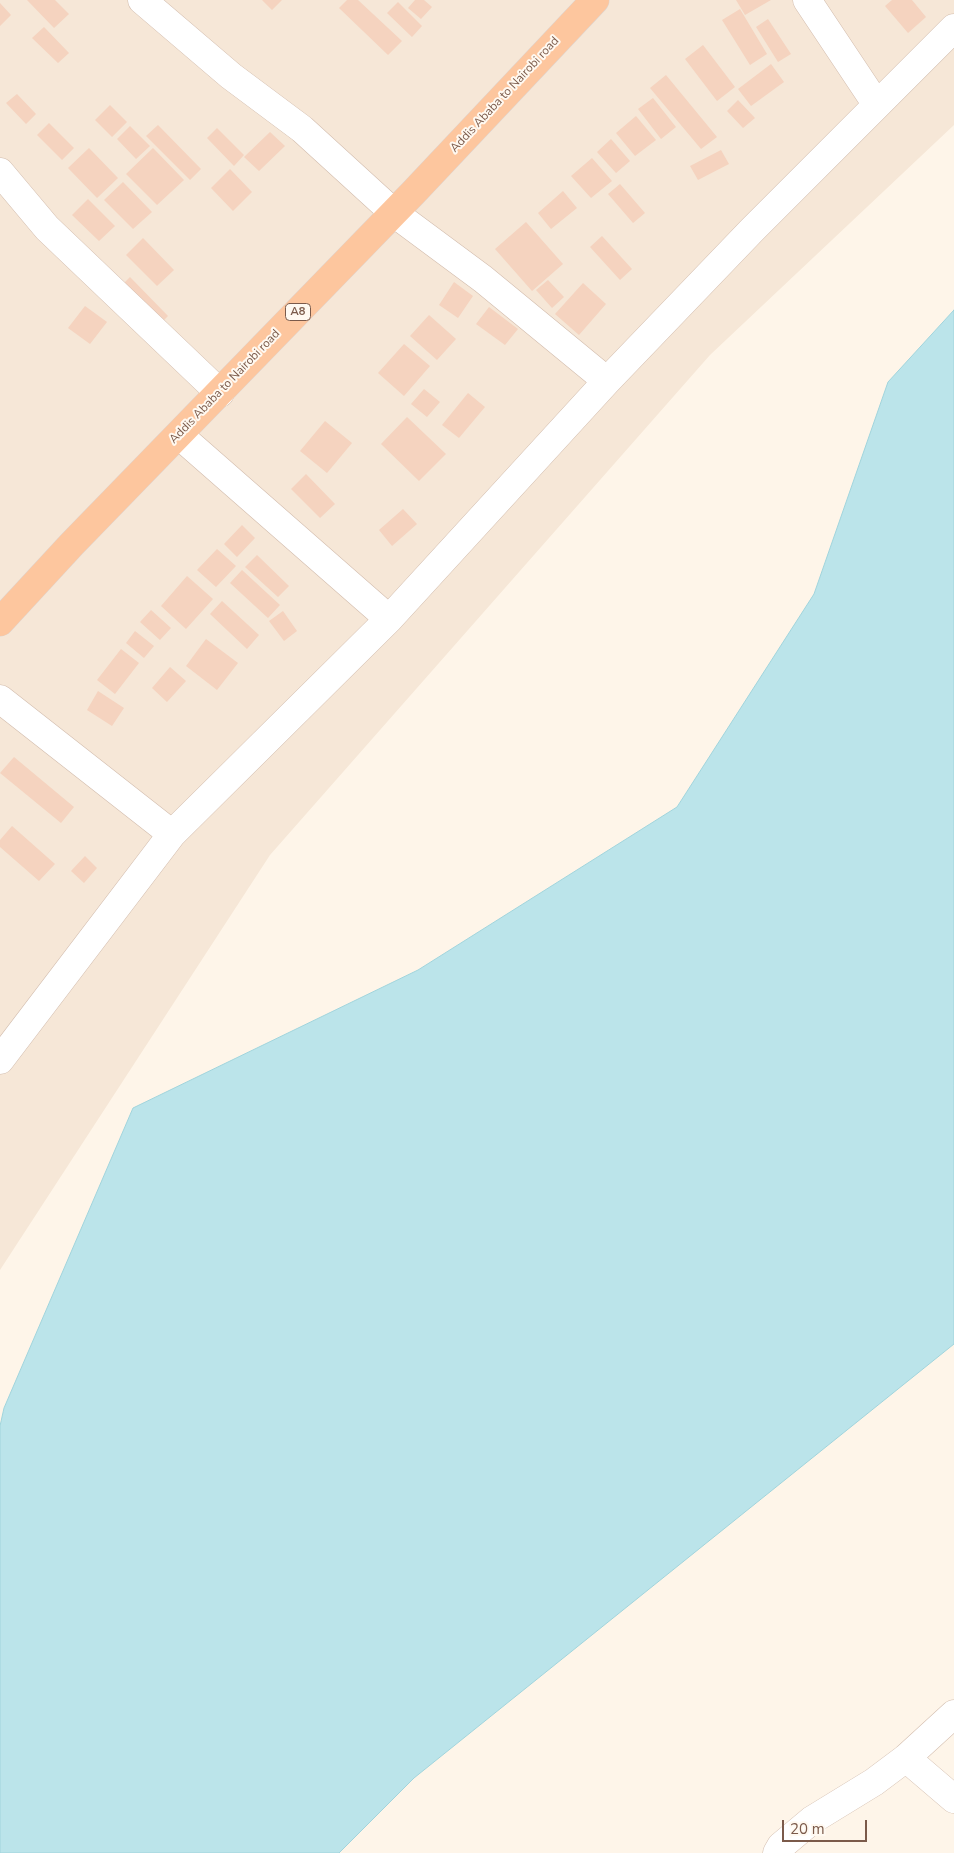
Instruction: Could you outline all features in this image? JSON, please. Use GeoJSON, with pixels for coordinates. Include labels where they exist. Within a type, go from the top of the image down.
{"type":"FeatureCollection","features":[{"type":"Feature","properties":{"kind":"highway","name":"Addis Ababa to Nairobi road"},"geometry":{"type":"LineString","coordinates":[[0,622],[178,435],[394,213],[595,0]]}},
{"type":"Feature","properties":{"kind":"street"},"geometry":{"type":"LineString","coordinates":[[142,0],[231,76],[302,129],[394,213],[483,279],[607,381]]}},
{"type":"Feature","properties":{"kind":"street"},"geometry":{"type":"LineString","coordinates":[[807,0],[877,105]]}},
{"type":"Feature","properties":{"kind":"street"},"geometry":{"type":"LineString","coordinates":[[0,1060],[172,834],[389,619],[607,381],[752,230],[954,28]]}},
{"type":"Feature","properties":{"kind":"street"},"geometry":{"type":"LineString","coordinates":[[0,172],[47,228],[220,393]]}},
{"type":"Feature","properties":{"kind":"street"},"geometry":{"type":"LineString","coordinates":[[178,435],[389,619]]}},
{"type":"Feature","properties":{"kind":"street"},"geometry":{"type":"LineString","coordinates":[[0,699],[172,834]]}},
{"type":"Feature","properties":{"kind":"street"},"geometry":{"type":"LineString","coordinates":[[778,1853],[781,1846],[812,1820],[874,1782],[906,1758],[954,1714]]}},
{"type":"Feature","properties":{"kind":"street"},"geometry":{"type":"LineString","coordinates":[[906,1758],[954,1799]]}},
{"type":"Feature","properties":{"kind":"shaded area"},"geometry":{"type":"Polygon","coordinates":[[[0,0],[954,0],[954,125],[710,355],[270,855],[0,1270],[0,0]]]}},
{"type":"Feature","properties":{"kind":"water"},"geometry":{"type":"Polygon","coordinates":[[[954,310],[954,1344],[414,1778],[339,1853],[0,1853],[0,1426],[4,1408],[133,1108],[418,970],[677,807],[814,594],[888,382],[954,310]]]}},
{"type":"Feature","properties":{"kind":"building"},"geometry":{"type":"Polygon","coordinates":[[[27,0],[55,0],[69,14],[54,28],[27,0]]]}},
{"type":"Feature","properties":{"kind":"building"},"geometry":{"type":"Polygon","coordinates":[[[262,0],[282,0],[272,10],[262,0]]]}},
{"type":"Feature","properties":{"kind":"building"},"geometry":{"type":"Polygon","coordinates":[[[347,0],[358,0],[402,41],[388,55],[339,8],[347,0]]]}},
{"type":"Feature","properties":{"kind":"building"},"geometry":{"type":"Polygon","coordinates":[[[415,0],[424,0],[432,7],[421,19],[408,8],[415,0]]]}},
{"type":"Feature","properties":{"kind":"building"},"geometry":{"type":"Polygon","coordinates":[[[736,0],[771,0],[745,15],[736,0]]]}},
{"type":"Feature","properties":{"kind":"building"},"geometry":{"type":"Polygon","coordinates":[[[892,0],[912,0],[926,17],[908,33],[885,6],[892,0]]]}},
{"type":"Feature","properties":{"kind":"building"},"geometry":{"type":"Polygon","coordinates":[[[398,2],[422,26],[412,37],[387,13],[398,2]]]}},
{"type":"Feature","properties":{"kind":"building"},"geometry":{"type":"Polygon","coordinates":[[[0,3],[11,15],[0,26],[0,3]]]}},
{"type":"Feature","properties":{"kind":"building"},"geometry":{"type":"Polygon","coordinates":[[[740,9],[767,54],[750,65],[722,20],[740,9]]]}},
{"type":"Feature","properties":{"kind":"building"},"geometry":{"type":"Polygon","coordinates":[[[768,19],[791,54],[778,62],[756,27],[768,19]]]}},
{"type":"Feature","properties":{"kind":"building"},"geometry":{"type":"Polygon","coordinates":[[[44,27],[69,53],[58,63],[32,38],[44,27]]]}},
{"type":"Feature","properties":{"kind":"building"},"geometry":{"type":"Polygon","coordinates":[[[703,45],[735,87],[717,101],[685,59],[703,45]]]}},
{"type":"Feature","properties":{"kind":"building"},"geometry":{"type":"Polygon","coordinates":[[[771,64],[784,82],[751,106],[738,89],[771,64]]]}},
{"type":"Feature","properties":{"kind":"building"},"geometry":{"type":"Polygon","coordinates":[[[666,75],[717,137],[701,149],[650,88],[666,75]]]}},
{"type":"Feature","properties":{"kind":"building"},"geometry":{"type":"Polygon","coordinates":[[[17,94],[36,114],[26,124],[6,103],[17,94]]]}},
{"type":"Feature","properties":{"kind":"building"},"geometry":{"type":"Polygon","coordinates":[[[653,98],[676,127],[661,139],[638,109],[653,98]]]}},
{"type":"Feature","properties":{"kind":"building"},"geometry":{"type":"Polygon","coordinates":[[[738,100],[755,118],[743,128],[727,111],[738,100]]]}},
{"type":"Feature","properties":{"kind":"building"},"geometry":{"type":"Polygon","coordinates":[[[110,105],[127,122],[112,137],[95,120],[110,105]]]}},
{"type":"Feature","properties":{"kind":"building"},"geometry":{"type":"Polygon","coordinates":[[[636,116],[656,140],[635,156],[616,133],[636,116]]]}},
{"type":"Feature","properties":{"kind":"building"},"geometry":{"type":"Polygon","coordinates":[[[49,123],[74,148],[62,160],[37,135],[49,123]]]}},
{"type":"Feature","properties":{"kind":"building"},"geometry":{"type":"Polygon","coordinates":[[[158,125],[201,169],[190,180],[146,136],[158,125]]]}},
{"type":"Feature","properties":{"kind":"building"},"geometry":{"type":"Polygon","coordinates":[[[130,126],[150,146],[136,159],[117,139],[130,126]]]}},
{"type":"Feature","properties":{"kind":"building"},"geometry":{"type":"Polygon","coordinates":[[[217,128],[244,155],[234,166],[207,138],[217,128]]]}},
{"type":"Feature","properties":{"kind":"building"},"geometry":{"type":"Polygon","coordinates":[[[270,132],[285,146],[259,171],[244,157],[270,132]]]}},
{"type":"Feature","properties":{"kind":"building"},"geometry":{"type":"Polygon","coordinates":[[[611,139],[630,161],[616,173],[597,152],[611,139]]]}},
{"type":"Feature","properties":{"kind":"building"},"geometry":{"type":"Polygon","coordinates":[[[89,148],[118,178],[97,198],[68,168],[89,148]]]}},
{"type":"Feature","properties":{"kind":"building"},"geometry":{"type":"Polygon","coordinates":[[[153,148],[184,180],[157,205],[126,174],[153,148]]]}},
{"type":"Feature","properties":{"kind":"building"},"geometry":{"type":"Polygon","coordinates":[[[721,150],[729,164],[698,180],[690,166],[721,150]]]}},
{"type":"Feature","properties":{"kind":"building"},"geometry":{"type":"Polygon","coordinates":[[[592,158],[612,181],[591,198],[571,176],[592,158]]]}},
{"type":"Feature","properties":{"kind":"building"},"geometry":{"type":"Polygon","coordinates":[[[230,169],[252,192],[233,211],[211,188],[230,169]]]}},
{"type":"Feature","properties":{"kind":"building"},"geometry":{"type":"Polygon","coordinates":[[[123,182],[152,212],[133,229],[104,200],[123,182]]]}},
{"type":"Feature","properties":{"kind":"building"},"geometry":{"type":"Polygon","coordinates":[[[620,184],[645,213],[633,223],[608,194],[620,184]]]}},
{"type":"Feature","properties":{"kind":"building"},"geometry":{"type":"Polygon","coordinates":[[[563,191],[577,208],[551,229],[538,213],[563,191]]]}},
{"type":"Feature","properties":{"kind":"building"},"geometry":{"type":"Polygon","coordinates":[[[88,199],[115,226],[99,241],[72,215],[88,199]]]}},
{"type":"Feature","properties":{"kind":"building"},"geometry":{"type":"Polygon","coordinates":[[[526,222],[563,264],[532,291],[495,249],[526,222]]]}},
{"type":"Feature","properties":{"kind":"building"},"geometry":{"type":"Polygon","coordinates":[[[602,236],[632,269],[620,280],[590,247],[602,236]]]}},
{"type":"Feature","properties":{"kind":"building"},"geometry":{"type":"Polygon","coordinates":[[[143,238],[174,270],[157,286],[126,255],[143,238]]]}},
{"type":"Feature","properties":{"kind":"building"},"geometry":{"type":"Polygon","coordinates":[[[130,277],[168,316],[161,323],[123,284],[130,277]]]}},
{"type":"Feature","properties":{"kind":"building"},"geometry":{"type":"Polygon","coordinates":[[[548,280],[564,297],[552,308],[536,290],[548,280]]]}},
{"type":"Feature","properties":{"kind":"building"},"geometry":{"type":"Polygon","coordinates":[[[454,282],[473,296],[458,318],[439,305],[454,282]]]}},
{"type":"Feature","properties":{"kind":"building"},"geometry":{"type":"Polygon","coordinates":[[[583,283],[606,304],[579,335],[555,314],[583,283]]]}},
{"type":"Feature","properties":{"kind":"building"},"geometry":{"type":"Polygon","coordinates":[[[85,306],[107,322],[90,344],[68,328],[85,306]]]}},
{"type":"Feature","properties":{"kind":"building"},"geometry":{"type":"Polygon","coordinates":[[[489,307],[518,329],[505,345],[476,324],[489,307]]]}},
{"type":"Feature","properties":{"kind":"building"},"geometry":{"type":"Polygon","coordinates":[[[429,315],[456,339],[437,360],[410,336],[429,315]]]}},
{"type":"Feature","properties":{"kind":"building"},"geometry":{"type":"Polygon","coordinates":[[[404,344],[430,366],[404,396],[378,373],[404,344]]]}},
{"type":"Feature","properties":{"kind":"building"},"geometry":{"type":"Polygon","coordinates":[[[424,389],[440,402],[427,417],[411,404],[424,389]]]}},
{"type":"Feature","properties":{"kind":"building"},"geometry":{"type":"Polygon","coordinates":[[[468,393],[485,407],[459,438],[442,425],[468,393]]]}},
{"type":"Feature","properties":{"kind":"building"},"geometry":{"type":"Polygon","coordinates":[[[407,417],[446,454],[419,481],[381,444],[407,417]]]}},
{"type":"Feature","properties":{"kind":"building"},"geometry":{"type":"Polygon","coordinates":[[[325,421],[352,443],[327,473],[300,451],[325,421]]]}},
{"type":"Feature","properties":{"kind":"building"},"geometry":{"type":"Polygon","coordinates":[[[306,474],[335,504],[320,518],[291,489],[306,474]]]}},
{"type":"Feature","properties":{"kind":"building"},"geometry":{"type":"Polygon","coordinates":[[[403,509],[417,524],[392,546],[379,530],[403,509]]]}},
{"type":"Feature","properties":{"kind":"building"},"geometry":{"type":"Polygon","coordinates":[[[242,525],[255,538],[237,557],[224,544],[242,525]]]}},
{"type":"Feature","properties":{"kind":"building"},"geometry":{"type":"Polygon","coordinates":[[[217,549],[236,566],[216,587],[197,570],[217,549]]]}},
{"type":"Feature","properties":{"kind":"building"},"geometry":{"type":"Polygon","coordinates":[[[257,555],[289,586],[278,597],[245,567],[257,555]]]}},
{"type":"Feature","properties":{"kind":"building"},"geometry":{"type":"Polygon","coordinates":[[[242,570],[280,605],[268,618],[230,583],[242,570]]]}},
{"type":"Feature","properties":{"kind":"building"},"geometry":{"type":"Polygon","coordinates":[[[187,576],[213,599],[186,629],[161,606],[187,576]]]}},
{"type":"Feature","properties":{"kind":"building"},"geometry":{"type":"Polygon","coordinates":[[[222,601],[259,635],[247,649],[210,614],[222,601]]]}},
{"type":"Feature","properties":{"kind":"building"},"geometry":{"type":"Polygon","coordinates":[[[151,610],[171,628],[160,640],[140,622],[151,610]]]}},
{"type":"Feature","properties":{"kind":"building"},"geometry":{"type":"Polygon","coordinates":[[[283,611],[297,631],[284,641],[269,621],[283,611]]]}},
{"type":"Feature","properties":{"kind":"building"},"geometry":{"type":"Polygon","coordinates":[[[135,631],[154,646],[144,658],[126,643],[135,631]]]}},
{"type":"Feature","properties":{"kind":"building"},"geometry":{"type":"Polygon","coordinates":[[[206,639],[238,663],[217,690],[186,666],[206,639]]]}},
{"type":"Feature","properties":{"kind":"building"},"geometry":{"type":"Polygon","coordinates":[[[121,649],[139,663],[115,694],[97,680],[121,649]]]}},
{"type":"Feature","properties":{"kind":"building"},"geometry":{"type":"Polygon","coordinates":[[[170,667],[186,681],[167,702],[152,688],[170,667]]]}},
{"type":"Feature","properties":{"kind":"building"},"geometry":{"type":"Polygon","coordinates":[[[98,691],[124,708],[112,726],[87,710],[98,691]]]}},
{"type":"Feature","properties":{"kind":"building"},"geometry":{"type":"Polygon","coordinates":[[[14,757],[74,807],[61,823],[0,773],[14,757]]]}},
{"type":"Feature","properties":{"kind":"building"},"geometry":{"type":"Polygon","coordinates":[[[12,826],[55,864],[39,881],[0,847],[0,840],[12,826]]]}},
{"type":"Feature","properties":{"kind":"building"},"geometry":{"type":"Polygon","coordinates":[[[85,856],[97,868],[84,883],[71,871],[85,856]]]}}]}
